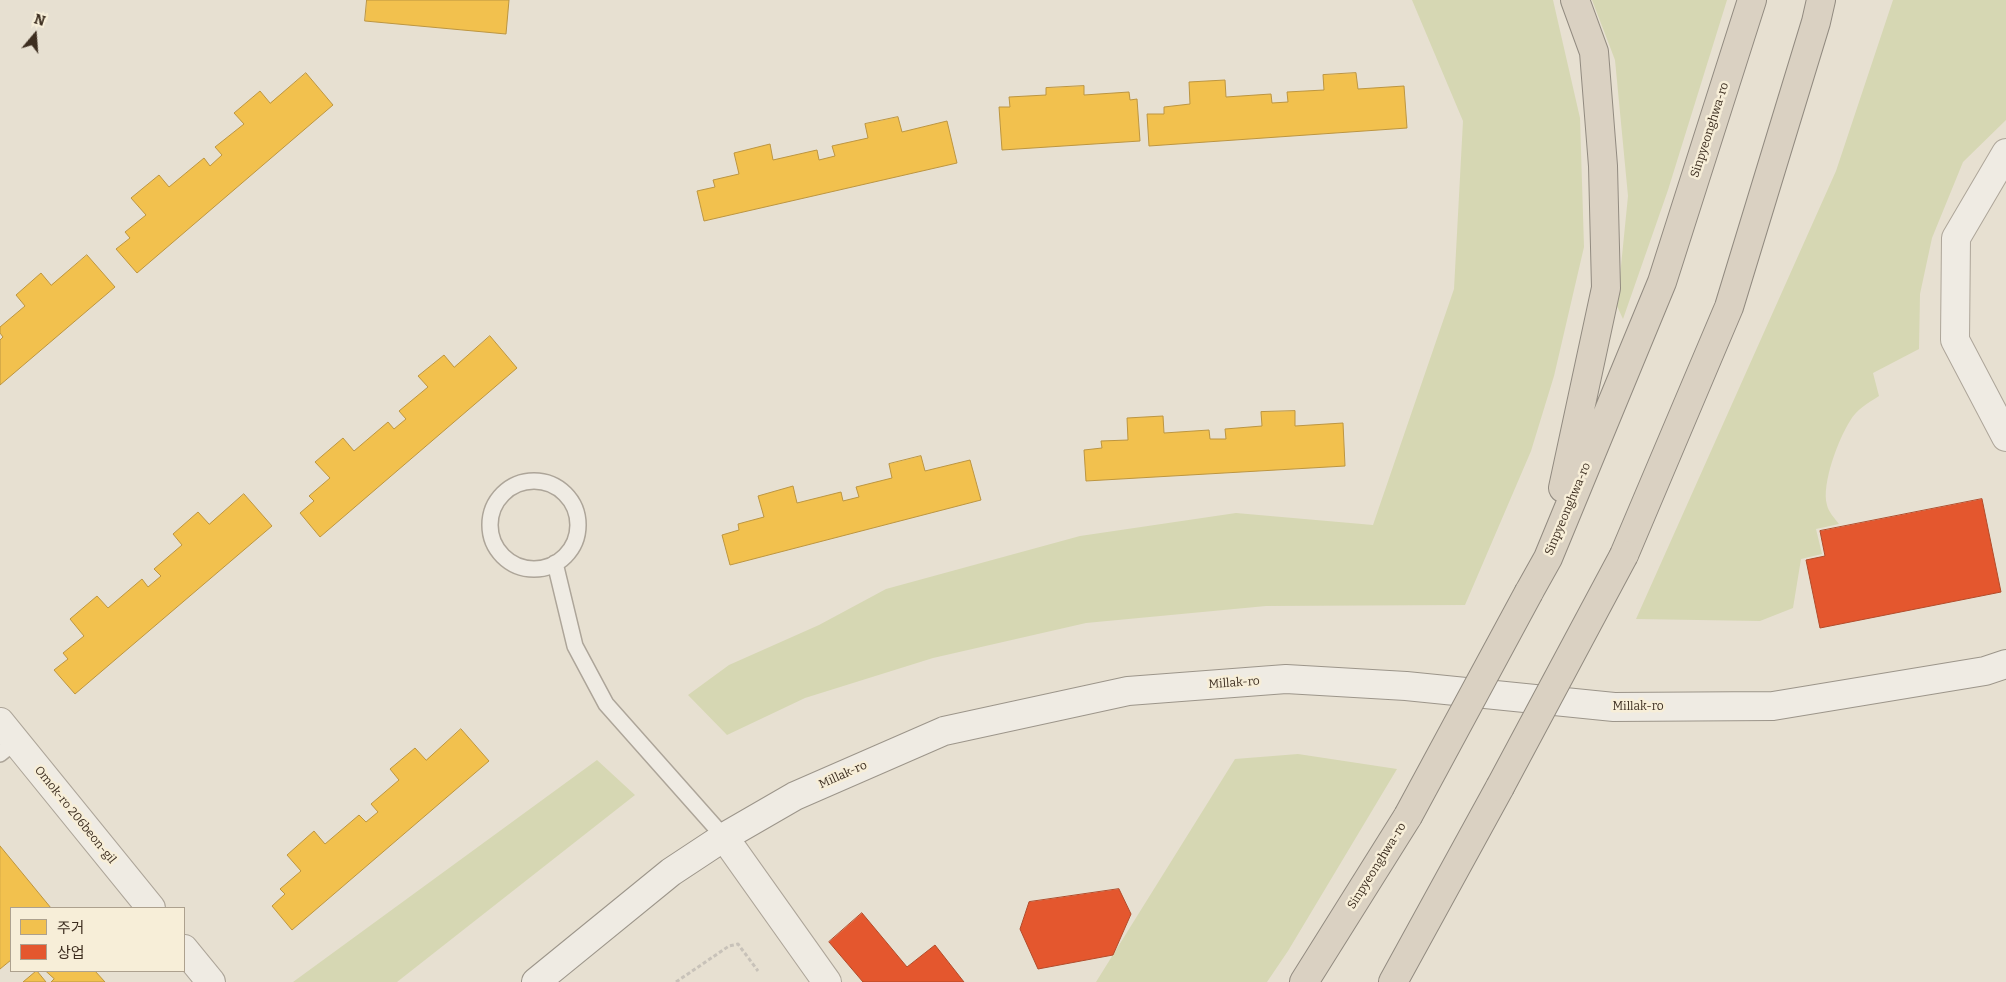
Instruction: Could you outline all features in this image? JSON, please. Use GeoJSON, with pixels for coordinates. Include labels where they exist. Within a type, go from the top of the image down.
{"type":"FeatureCollection","features":[{"type":"Feature","properties":{"kind":"highway"},"geometry":{"type":"LineString","coordinates":[[1548,558],[1606,288],[1603,166],[1594,52],[1575,0]]}},
{"type":"Feature","properties":{"kind":"highway","name":"Sinpyeonghwa-ro"},"geometry":{"type":"LineString","coordinates":[[1304,982],[1408,816],[1548,558],[1662,282],[1752,0]]}},
{"type":"Feature","properties":{"kind":"highway"},"geometry":{"type":"LineString","coordinates":[[1393,982],[1624,555],[1729,307],[1819,11]]}},
{"type":"Feature","properties":{"kind":"main road"},"geometry":{"type":"LineString","coordinates":[[2006,153],[1956,238],[1955,340],[2006,437]]}},
{"type":"Feature","properties":{"kind":"main road","name":"Millak-ro"},"geometry":{"type":"LineString","coordinates":[[536,982],[671,872],[724,837],[795,796],[944,731],[1128,691],[1286,679],[1406,686],[1614,707],[1773,706],[1976,673],[2006,664]]}},
{"type":"Feature","properties":{"kind":"main road","name":"Omok-ro 206beon-gil"},"geometry":{"type":"LineString","coordinates":[[5,739],[150,907]]}},
{"type":"Feature","properties":{"kind":"main road"},"geometry":{"type":"LineString","coordinates":[[724,837],[827,982]]}},
{"type":"Feature","properties":{"kind":"main road"},"geometry":{"type":"LineString","coordinates":[[185,950],[211,982]]}},
{"type":"Feature","properties":{"kind":"lane"},"geometry":{"type":"LineString","coordinates":[[526,481],[540,481],[554,486],[566,494],[574,507],[578,521],[577,535],[572,549],[555,563],[534,569],[520,567],[508,560],[497,550],[491,537],[490,522],[493,508],[500,496],[512,486],[526,481]]}},
{"type":"Feature","properties":{"kind":"lane"},"geometry":{"type":"LineString","coordinates":[[555,563],[575,646],[606,704],[724,837]]}},
{"type":"Feature","properties":{"kind":"path"},"geometry":{"type":"LineString","coordinates":[[676,982],[729,946],[738,944],[758,971]]}},
{"type":"Feature","properties":{"kind":"green space"},"geometry":{"type":"Polygon","coordinates":[[[1412,0],[1553,0],[1580,118],[1584,247],[1554,376],[1531,451],[1465,605],[1266,606],[1086,623],[933,658],[805,698],[727,735],[688,695],[729,665],[819,625],[886,589],[1080,536],[1236,513],[1373,525],[1454,289],[1463,121],[1412,0]]]}},
{"type":"Feature","properties":{"kind":"green space"},"geometry":{"type":"Polygon","coordinates":[[[1592,0],[1727,0],[1668,190],[1623,319],[1617,306],[1628,196],[1615,60],[1592,0]]]}},
{"type":"Feature","properties":{"kind":"green space"},"geometry":{"type":"Polygon","coordinates":[[[1893,0],[2006,0],[2006,120],[1963,162],[1932,238],[1920,294],[1919,349],[1873,373],[1879,396],[1859,410],[1853,417],[1836,450],[1829,474],[1826,496],[1828,507],[1839,524],[1816,529],[1822,554],[1801,559],[1793,608],[1760,621],[1636,619],[1836,171],[1893,0]]]}},
{"type":"Feature","properties":{"kind":"green space"},"geometry":{"type":"Polygon","coordinates":[[[1298,754],[1397,769],[1288,951],[1267,982],[1096,982],[1235,759],[1298,754]]]}},
{"type":"Feature","properties":{"kind":"green space"},"geometry":{"type":"Polygon","coordinates":[[[597,760],[635,795],[397,982],[293,982],[597,760]]]}},
{"type":"Feature","properties":{"kind":"building: 주거"},"geometry":{"type":"Polygon","coordinates":[[[367,0],[509,0],[506,34],[365,21],[367,0]]]}},
{"type":"Feature","properties":{"kind":"building: 주거"},"geometry":{"type":"Polygon","coordinates":[[[306,73],[333,105],[137,273],[116,249],[130,238],[125,232],[146,215],[131,198],[159,175],[169,187],[204,158],[210,166],[222,155],[215,147],[244,124],[234,113],[260,91],[270,103],[306,73]]]}},
{"type":"Feature","properties":{"kind":"building: 주거"},"geometry":{"type":"Polygon","coordinates":[[[1356,73],[1358,89],[1404,86],[1407,128],[1149,146],[1147,114],[1164,114],[1164,107],[1190,104],[1189,82],[1225,80],[1226,97],[1271,94],[1272,103],[1288,102],[1287,92],[1324,90],[1323,75],[1356,73]]]}},
{"type":"Feature","properties":{"kind":"building: 주거"},"geometry":{"type":"Polygon","coordinates":[[[1084,86],[1084,95],[1129,92],[1130,100],[1137,99],[1140,141],[1002,150],[999,107],[1010,107],[1009,97],[1046,95],[1046,88],[1084,86]]]}},
{"type":"Feature","properties":{"kind":"building: 주거"},"geometry":{"type":"Polygon","coordinates":[[[898,117],[902,132],[947,121],[957,163],[704,221],[697,191],[715,187],[713,180],[739,174],[734,153],[770,144],[773,160],[817,150],[819,160],[835,156],[832,146],[868,138],[865,124],[898,117]]]}},
{"type":"Feature","properties":{"kind":"building: 주거"},"geometry":{"type":"Polygon","coordinates":[[[87,255],[115,287],[0,385],[0,340],[3,337],[0,333],[0,327],[25,306],[16,295],[41,273],[51,285],[87,255]]]}},
{"type":"Feature","properties":{"kind":"building: 주거"},"geometry":{"type":"Polygon","coordinates":[[[490,336],[517,368],[320,537],[300,513],[314,501],[309,496],[330,478],[315,462],[343,438],[354,451],[388,422],[394,429],[406,419],[399,411],[428,387],[418,376],[444,355],[454,367],[490,336]]]}},
{"type":"Feature","properties":{"kind":"building: 주거"},"geometry":{"type":"Polygon","coordinates":[[[1295,411],[1295,426],[1343,423],[1345,466],[1086,481],[1084,450],[1102,448],[1101,441],[1128,440],[1127,418],[1163,416],[1164,433],[1209,430],[1210,439],[1226,439],[1225,429],[1262,426],[1261,412],[1295,411]]]}},
{"type":"Feature","properties":{"kind":"building: 주거"},"geometry":{"type":"Polygon","coordinates":[[[921,456],[925,471],[970,460],[981,500],[730,565],[722,535],[739,530],[738,524],[764,517],[758,496],[793,486],[797,503],[841,492],[843,501],[859,497],[856,487],[892,478],[889,464],[921,456]]]}},
{"type":"Feature","properties":{"kind":"building: 주거"},"geometry":{"type":"Polygon","coordinates":[[[244,494],[272,526],[75,694],[54,670],[68,659],[63,653],[84,636],[70,619],[97,596],[108,608],[142,579],[148,587],[161,576],[154,569],[182,545],[173,534],[198,512],[209,524],[244,494]]]}},
{"type":"Feature","properties":{"kind":"building: 주거"},"geometry":{"type":"Polygon","coordinates":[[[461,729],[489,761],[292,930],[272,906],[285,894],[280,889],[301,871],[287,855],[314,831],[325,844],[359,815],[366,822],[378,812],[371,804],[399,780],[390,769],[415,748],[426,760],[461,729]]]}},
{"type":"Feature","properties":{"kind":"building: 주거"},"geometry":{"type":"Polygon","coordinates":[[[0,846],[50,907],[10,907],[10,961],[0,969],[0,846]]]}},
{"type":"Feature","properties":{"kind":"building: 주거"},"geometry":{"type":"Polygon","coordinates":[[[35,972],[38,972],[46,982],[23,982],[35,972]]]}},
{"type":"Feature","properties":{"kind":"building: 주거"},"geometry":{"type":"Polygon","coordinates":[[[47,972],[96,972],[105,982],[51,982],[54,979],[47,972]]]}},
{"type":"Feature","properties":{"kind":"building: 상업"},"geometry":{"type":"Polygon","coordinates":[[[1982,499],[2001,592],[1820,628],[1806,560],[1825,556],[1820,531],[1982,499]]]}},
{"type":"Feature","properties":{"kind":"building: 상업"},"geometry":{"type":"Polygon","coordinates":[[[1119,889],[1131,914],[1113,955],[1038,969],[1020,929],[1029,902],[1119,889]]]}},
{"type":"Feature","properties":{"kind":"building: 상업"},"geometry":{"type":"Polygon","coordinates":[[[862,913],[907,967],[935,945],[964,982],[863,982],[829,942],[862,913]]]}}]}
